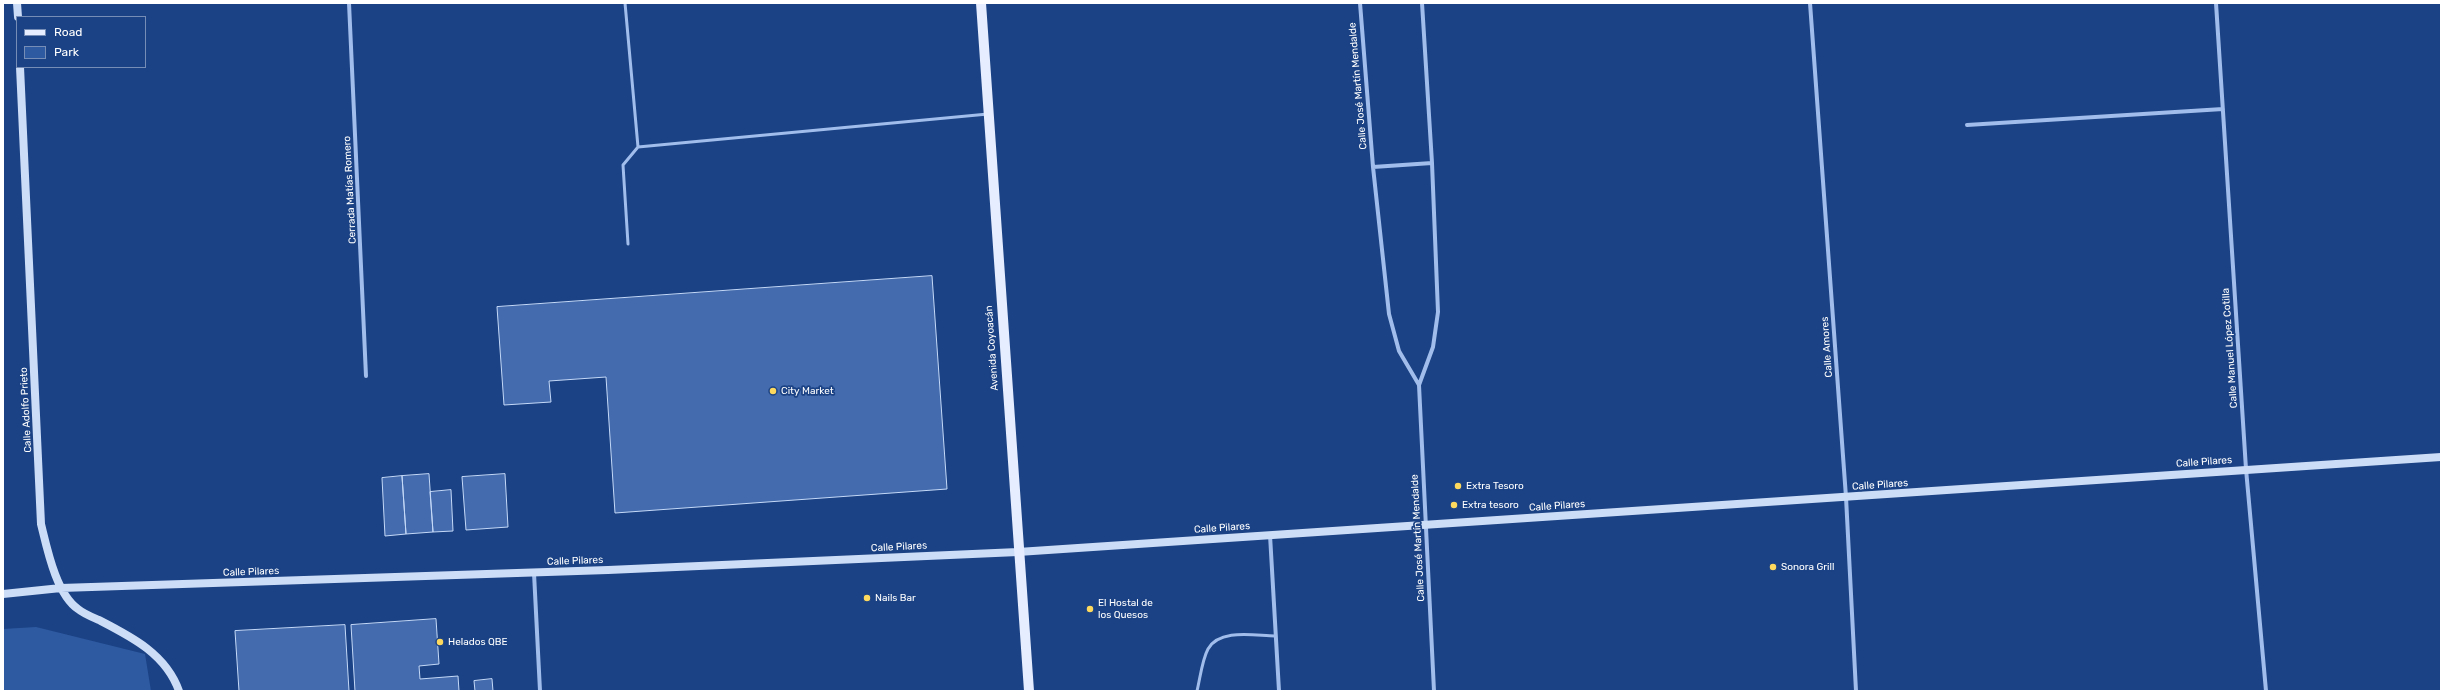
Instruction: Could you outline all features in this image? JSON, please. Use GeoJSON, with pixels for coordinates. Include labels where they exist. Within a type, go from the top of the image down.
{"type":"FeatureCollection","features":[{"type":"Feature","properties":{"kind":"main road","name":"Avenida Coyoacán"},"geometry":{"type":"LineString","coordinates":[[981,3],[1018,552],[1029,691]]}},
{"type":"Feature","properties":{"kind":"street"},"geometry":{"type":"LineString","coordinates":[[17,3],[18,16]]}},
{"type":"Feature","properties":{"kind":"street","name":"Cerrada Matías Romero"},"geometry":{"type":"LineString","coordinates":[[349,3],[366,376]]}},
{"type":"Feature","properties":{"kind":"street","name":"Calle José Martín Mendalde"},"geometry":{"type":"LineString","coordinates":[[1360,3],[1373,167],[1390,314],[1399,351],[1419,384]]}},
{"type":"Feature","properties":{"kind":"street","name":"Calle José Martín Mendalde"},"geometry":{"type":"LineString","coordinates":[[1422,3],[1432,162],[1438,312],[1433,347],[1419,384],[1434,691]]}},
{"type":"Feature","properties":{"kind":"street","name":"Calle Amores"},"geometry":{"type":"LineString","coordinates":[[1810,3],[1846,497],[1856,691]]}},
{"type":"Feature","properties":{"kind":"street","name":"Calle Manuel López Cotilla"},"geometry":{"type":"LineString","coordinates":[[2216,3],[2246,470],[2266,691]]}},
{"type":"Feature","properties":{"kind":"street","name":"Calle Adolfo Prieto"},"geometry":{"type":"LineString","coordinates":[[20,68],[42,524],[49,558],[61,588],[77,609],[138,640],[159,658],[179,691]]}},
{"type":"Feature","properties":{"kind":"street"},"geometry":{"type":"LineString","coordinates":[[1967,124],[2223,109]]}},
{"type":"Feature","properties":{"kind":"street"},"geometry":{"type":"LineString","coordinates":[[1373,167],[1432,162]]}},
{"type":"Feature","properties":{"kind":"street","name":"Calle Pilares"},"geometry":{"type":"LineString","coordinates":[[3,594],[61,588],[534,573],[1018,552],[2441,457]]}},
{"type":"Feature","properties":{"kind":"street"},"geometry":{"type":"LineString","coordinates":[[1270,535],[1279,691]]}},
{"type":"Feature","properties":{"kind":"street"},"geometry":{"type":"LineString","coordinates":[[534,573],[540,691]]}},
{"type":"Feature","properties":{"kind":"lane"},"geometry":{"type":"LineString","coordinates":[[625,3],[638,147]]}},
{"type":"Feature","properties":{"kind":"lane"},"geometry":{"type":"LineString","coordinates":[[628,244],[623,165],[638,147],[988,114]]}},
{"type":"Feature","properties":{"kind":"lane"},"geometry":{"type":"LineString","coordinates":[[1197,691],[1208,649],[1218,639],[1234,635],[1275,636]]}},
{"type":"Feature","properties":{"kind":"green space"},"geometry":{"type":"Polygon","coordinates":[[[36,627],[145,654],[151,691],[3,691],[3,629],[36,627]]]}},
{"type":"Feature","properties":{"kind":"building","name":"City Market"},"geometry":{"type":"Polygon","coordinates":[[[932,276],[947,489],[615,513],[606,377],[549,381],[551,402],[504,405],[497,307],[932,276]]]}},
{"type":"Feature","properties":{"kind":"building"},"geometry":{"type":"Polygon","coordinates":[[[429,474],[433,532],[406,534],[402,476],[429,474]]]}},
{"type":"Feature","properties":{"kind":"building"},"geometry":{"type":"Polygon","coordinates":[[[505,474],[508,527],[466,530],[462,477],[505,474]]]}},
{"type":"Feature","properties":{"kind":"building"},"geometry":{"type":"Polygon","coordinates":[[[402,476],[406,534],[385,536],[382,478],[402,476]]]}},
{"type":"Feature","properties":{"kind":"building"},"geometry":{"type":"Polygon","coordinates":[[[451,490],[453,531],[433,532],[430,492],[451,490]]]}},
{"type":"Feature","properties":{"kind":"building"},"geometry":{"type":"Polygon","coordinates":[[[436,619],[439,664],[419,666],[420,679],[458,676],[459,691],[355,691],[351,625],[436,619]]]}},
{"type":"Feature","properties":{"kind":"building"},"geometry":{"type":"Polygon","coordinates":[[[345,625],[349,691],[239,691],[235,631],[345,625]]]}},
{"type":"Feature","properties":{"kind":"building"},"geometry":{"type":"Polygon","coordinates":[[[492,679],[493,691],[475,691],[474,681],[492,679]]]}},
{"type":"Feature","properties":{"kind":"place","name":"City Market"},"geometry":{"type":"Point","coordinates":[773,391]}},
{"type":"Feature","properties":{"kind":"place","name":"Extra Tesoro"},"geometry":{"type":"Point","coordinates":[1458,486]}},
{"type":"Feature","properties":{"kind":"place","name":"Extra tesoro"},"geometry":{"type":"Point","coordinates":[1454,505]}},
{"type":"Feature","properties":{"kind":"place","name":"Sonora Grill"},"geometry":{"type":"Point","coordinates":[1773,567]}},
{"type":"Feature","properties":{"kind":"place","name":"Nails Bar"},"geometry":{"type":"Point","coordinates":[867,598]}},
{"type":"Feature","properties":{"kind":"place","name":"El Hostal de los Quesos"},"geometry":{"type":"Point","coordinates":[1090,609]}},
{"type":"Feature","properties":{"kind":"place","name":"Helados QBE"},"geometry":{"type":"Point","coordinates":[440,642]}}]}
